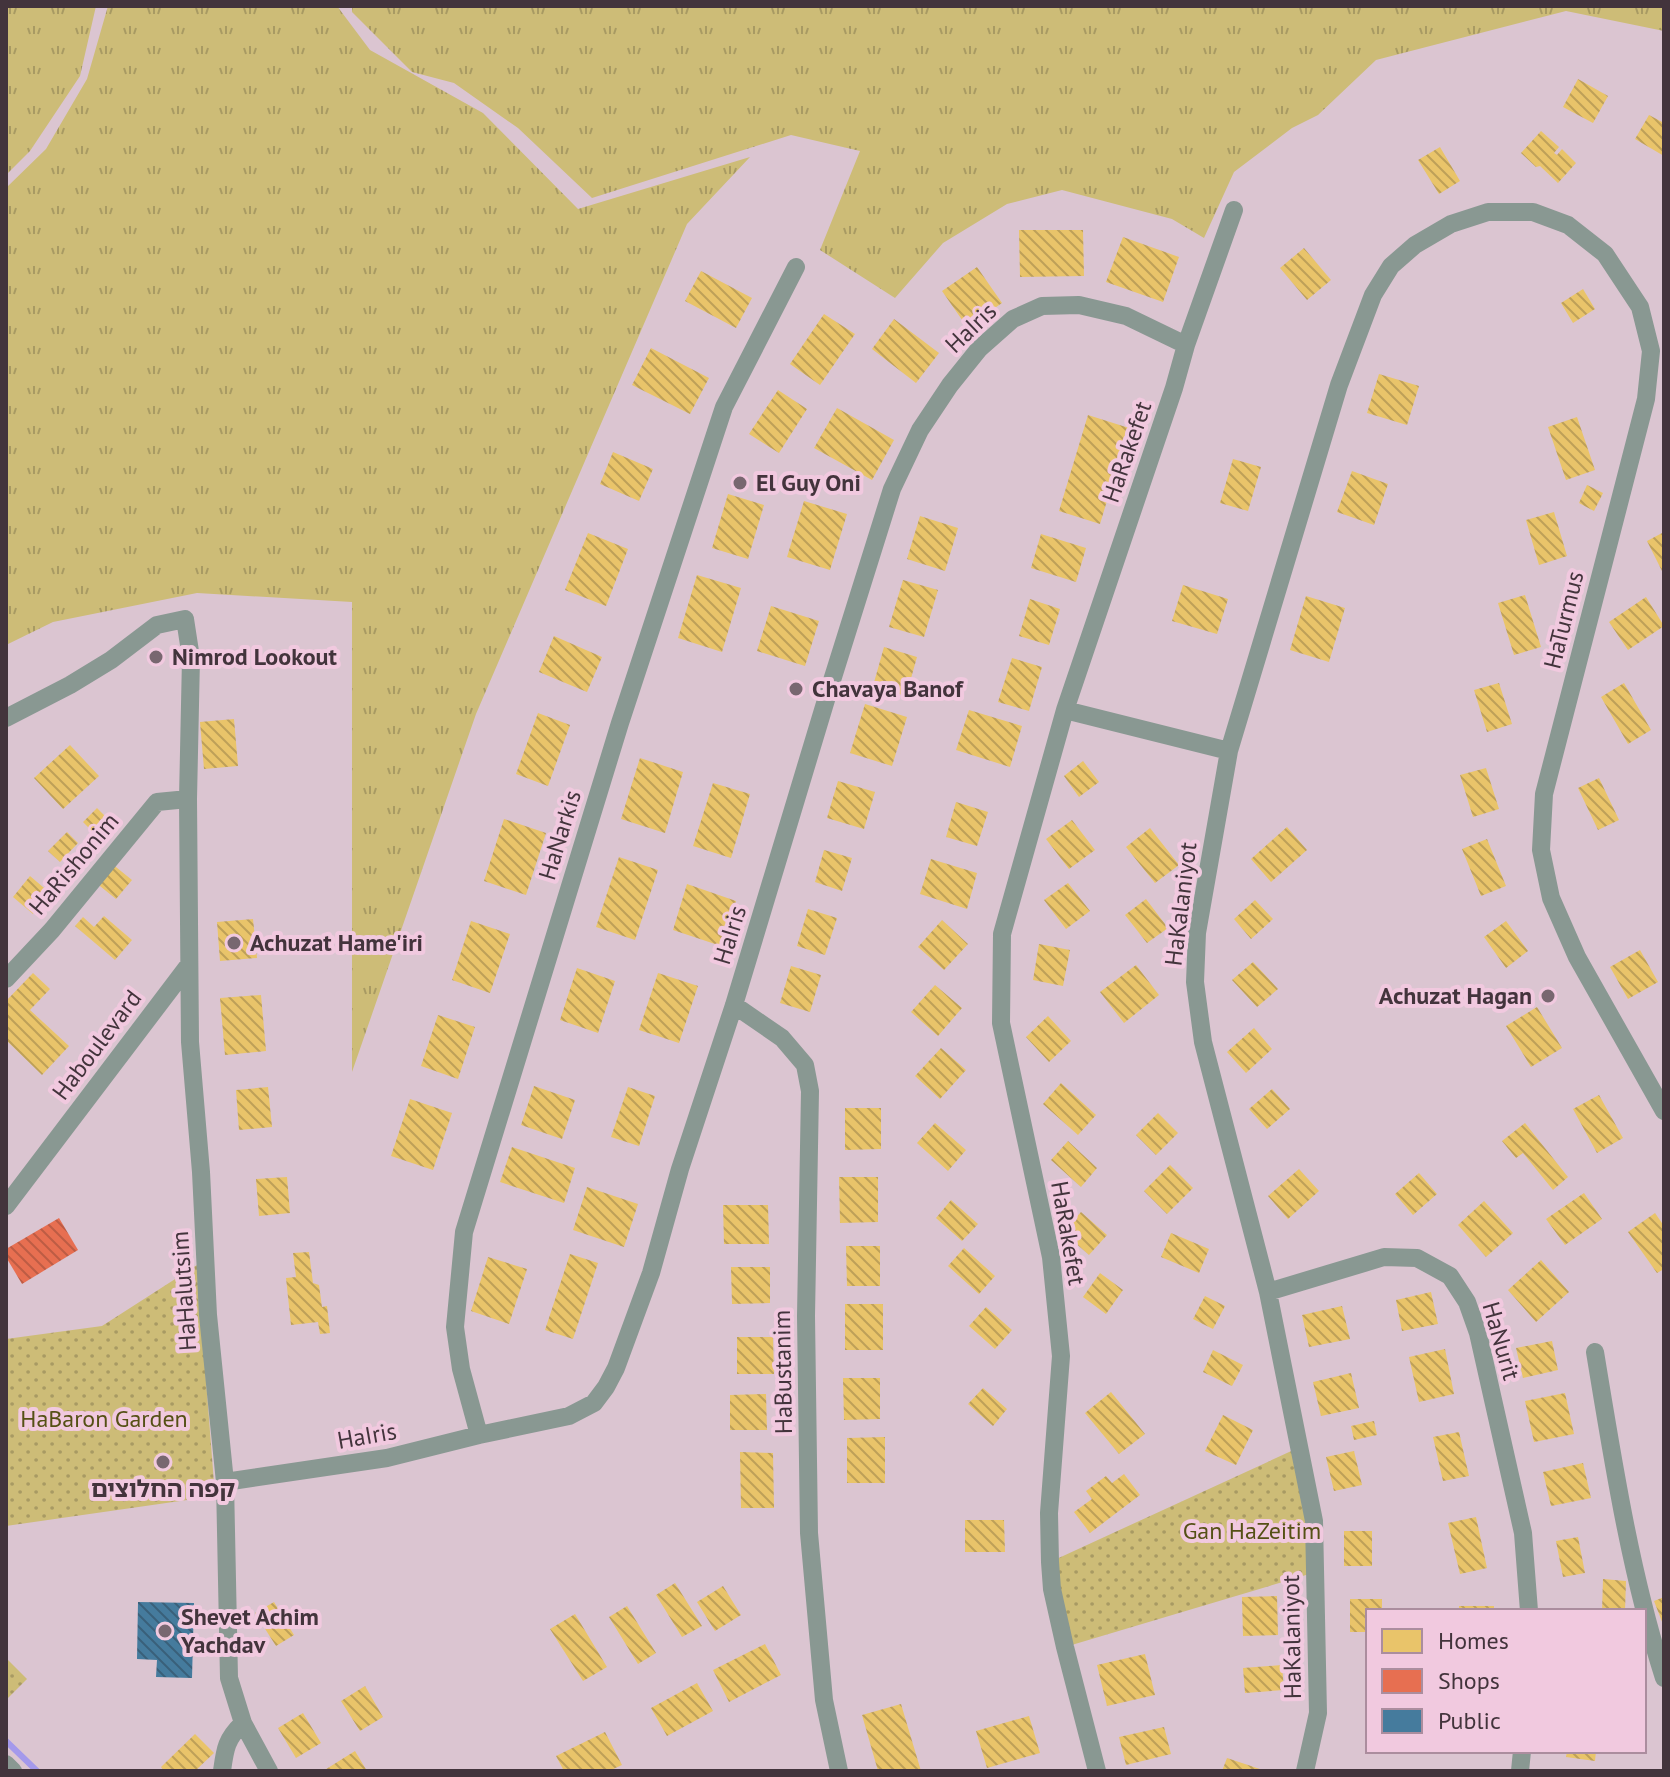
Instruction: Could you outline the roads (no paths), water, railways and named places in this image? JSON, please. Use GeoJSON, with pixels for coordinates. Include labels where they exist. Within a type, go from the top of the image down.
{"type":"FeatureCollection","features":[{"type":"Feature","properties":{"kind":"street","name":"HaRakefet"},"geometry":{"type":"LineString","coordinates":[[1097,1771],[1052,1589],[1049,1513],[1061,1356],[1051,1257],[1001,1023],[1002,934],[1065,710],[1234,210]]}},
{"type":"Feature","properties":{"kind":"street","name":"HaKalaniyot"},"geometry":{"type":"LineString","coordinates":[[1305,1771],[1318,1713],[1314,1521],[1268,1292],[1203,1042],[1195,982],[1197,933],[1229,751],[1339,385],[1373,295],[1391,266],[1415,245],[1451,224],[1488,212]]}},
{"type":"Feature","properties":{"kind":"street","name":"HaTurmus"},"geometry":{"type":"LineString","coordinates":[[1488,212],[1533,212],[1568,225],[1605,254],[1640,307],[1651,351],[1646,399],[1544,794],[1541,850],[1551,898],[1577,957],[1664,1111]]}},
{"type":"Feature","properties":{"kind":"street","name":"HaNarkis"},"geometry":{"type":"LineString","coordinates":[[479,1435],[461,1369],[455,1327],[464,1232],[620,723],[724,407],[796,267]]}},
{"type":"Feature","properties":{"kind":"street","name":"HaIris"},"geometry":{"type":"LineString","coordinates":[[225,1482],[387,1458],[569,1416],[594,1403],[616,1368],[651,1273],[680,1169],[734,1005],[892,489],[920,430],[979,349],[1013,319],[1042,306],[1079,305],[1126,316],[1186,345]]}},
{"type":"Feature","properties":{"kind":"street","name":"HaHalutsim"},"geometry":{"type":"LineString","coordinates":[[6,718],[111,660],[157,625],[185,619],[191,658],[188,799],[190,1042],[201,1172],[208,1315],[225,1482],[229,1678],[243,1723],[269,1771]]}},
{"type":"Feature","properties":{"kind":"street"},"geometry":{"type":"LineString","coordinates":[[1065,710],[1229,751]]}},
{"type":"Feature","properties":{"kind":"street","name":"HaRishonim"},"geometry":{"type":"LineString","coordinates":[[6,979],[52,930],[157,802],[188,799]]}},
{"type":"Feature","properties":{"kind":"street","name":"Haboulevard"},"geometry":{"type":"LineString","coordinates":[[6,1206],[188,966]]}},
{"type":"Feature","properties":{"kind":"street","name":"HaBustanim"},"geometry":{"type":"LineString","coordinates":[[734,1005],[782,1038],[805,1065],[810,1091],[806,1316],[809,1533],[824,1700],[839,1771]]}},
{"type":"Feature","properties":{"kind":"street","name":"HaNurit"},"geometry":{"type":"LineString","coordinates":[[1268,1292],[1384,1257],[1417,1258],[1450,1276],[1467,1302],[1478,1333],[1523,1533],[1529,1609]]}},
{"type":"Feature","properties":{"kind":"street"},"geometry":{"type":"LineString","coordinates":[[1595,1352],[1617,1487],[1644,1609]]}},
{"type":"Feature","properties":{"kind":"street"},"geometry":{"type":"LineString","coordinates":[[1646,1619],[1664,1678]]}},
{"type":"Feature","properties":{"kind":"street"},"geometry":{"type":"LineString","coordinates":[[222,1771],[231,1734],[243,1723]]}},
{"type":"Feature","properties":{"kind":"street"},"geometry":{"type":"LineString","coordinates":[[6,1764],[13,1771]]}},
{"type":"Feature","properties":{"kind":"waterway"},"geometry":{"type":"LineString","coordinates":[[6,1741],[37,1771]]}},
{"type":"Feature","properties":{"kind":"place","name":"El Guy Oni"},"geometry":{"type":"Point","coordinates":[740,483]}},
{"type":"Feature","properties":{"kind":"place","name":"Nimrod Lookout"},"geometry":{"type":"Point","coordinates":[156,657]}},
{"type":"Feature","properties":{"kind":"place","name":"Chavaya Banof"},"geometry":{"type":"Point","coordinates":[796,689]}},
{"type":"Feature","properties":{"kind":"place","name":"Achuzat Hame'iri"},"geometry":{"type":"Point","coordinates":[234,943]}},
{"type":"Feature","properties":{"kind":"place","name":"Achuzat Hagan"},"geometry":{"type":"Point","coordinates":[1548,996]}},
{"type":"Feature","properties":{"kind":"place","name":"קפה החלוצים"},"geometry":{"type":"Point","coordinates":[163,1462]}},
{"type":"Feature","properties":{"kind":"place","name":"Shevet Achim Yachdav"},"geometry":{"type":"Point","coordinates":[165,1631]}},
{"type":"Feature","properties":{"kind":"park label","name":"HaBaron Garden"},"geometry":{"type":"Point","coordinates":[104,1419]}},
{"type":"Feature","properties":{"kind":"park label","name":"Gan HaZeitim"},"geometry":{"type":"Point","coordinates":[1252,1531]}}]}
